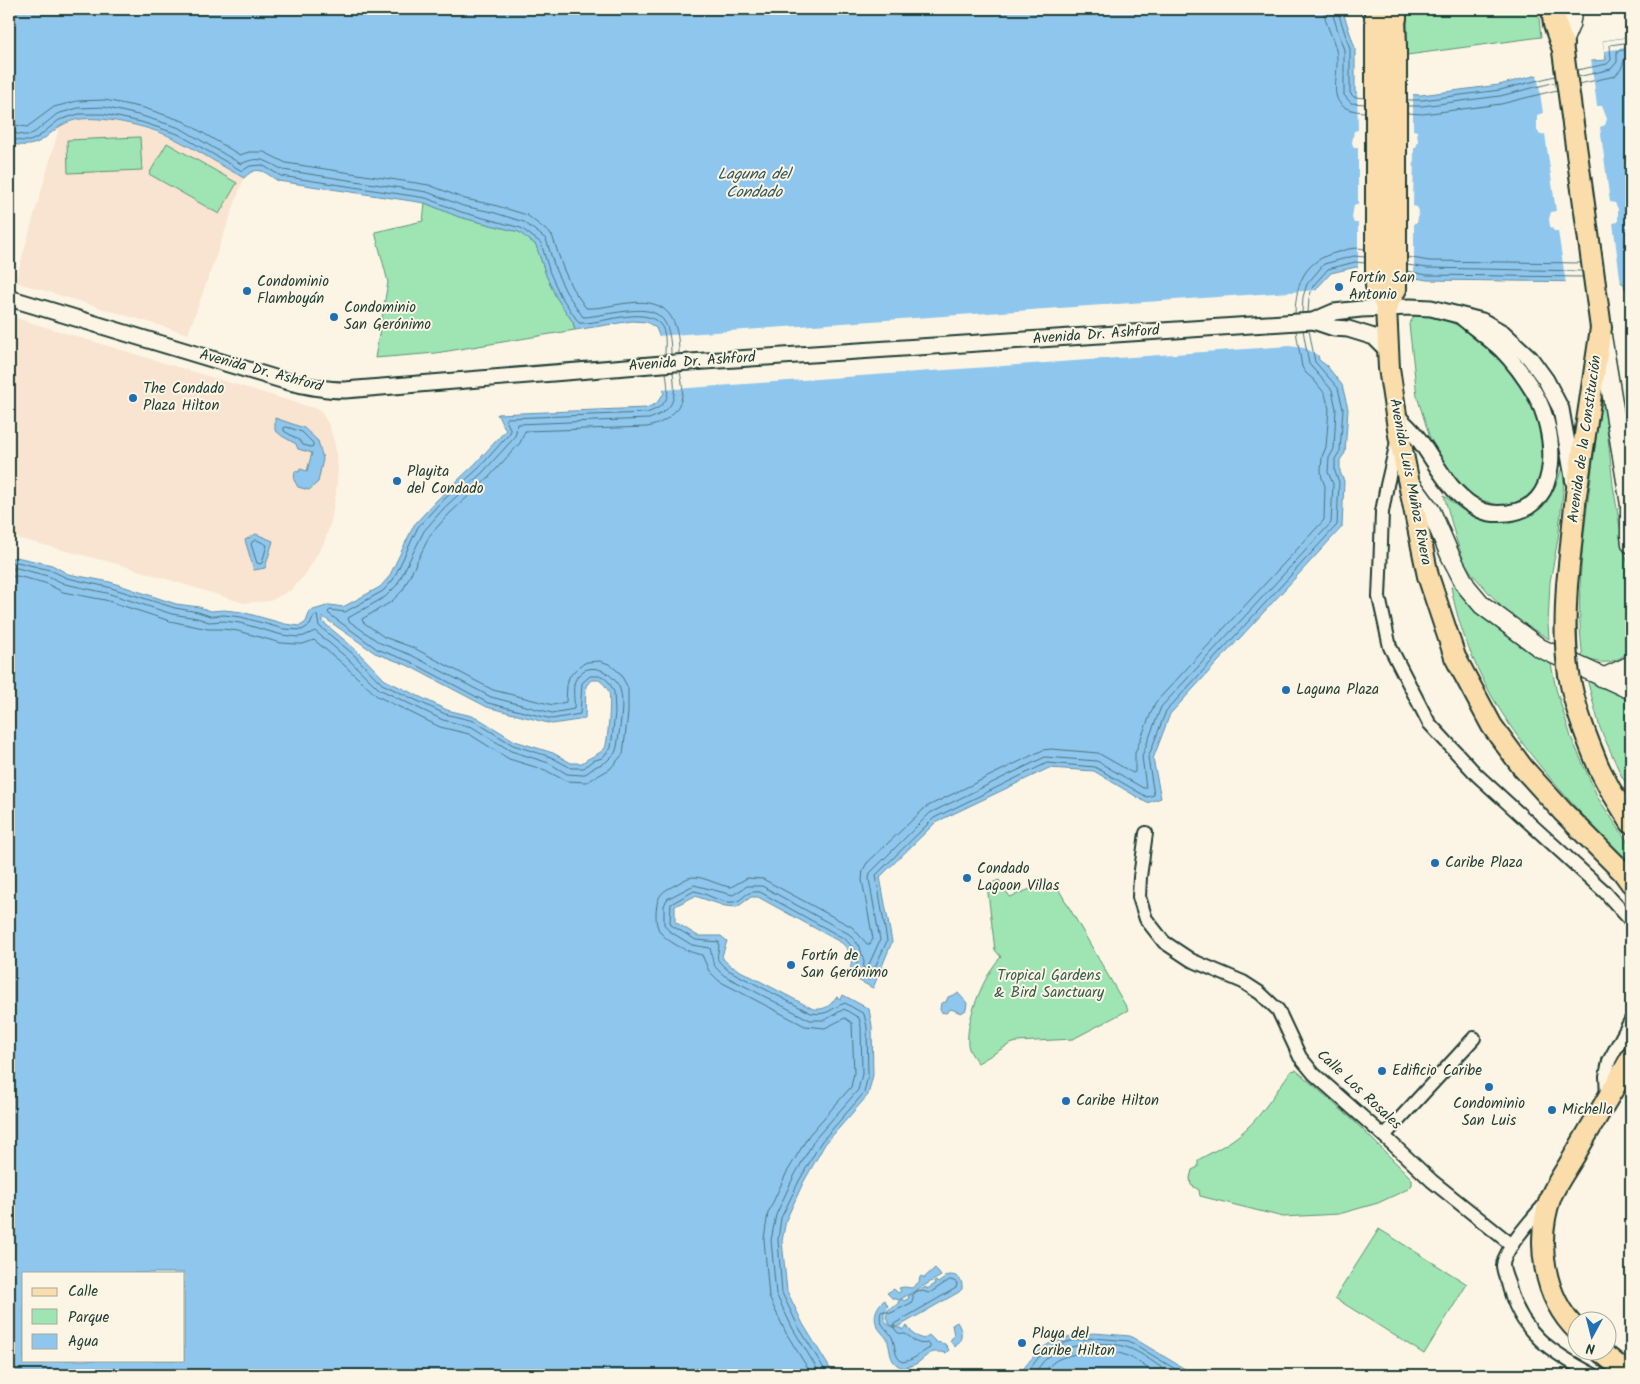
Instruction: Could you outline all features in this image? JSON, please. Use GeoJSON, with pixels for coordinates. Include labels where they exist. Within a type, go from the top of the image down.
{"type":"FeatureCollection","features":[{"type":"Feature","properties":{"kind":"highway"},"geometry":{"type":"LineString","coordinates":[[1553,9],[1555,24],[1562,44]]}},
{"type":"Feature","properties":{"kind":"main road"},"geometry":{"type":"LineString","coordinates":[[1562,44],[1570,25],[1573,9]]}},
{"type":"Feature","properties":{"kind":"main road"},"geometry":{"type":"LineString","coordinates":[[1386,308],[1376,286],[1389,12]]}},
{"type":"Feature","properties":{"kind":"main road"},"geometry":{"type":"LineString","coordinates":[[1386,308],[1396,289],[1389,12]]}},
{"type":"Feature","properties":{"kind":"main road","name":"Avenida de la Constitución"},"geometry":{"type":"LineString","coordinates":[[1562,44],[1601,328],[1576,495],[1567,585],[1566,645],[1570,684],[1582,726],[1599,768],[1631,823]]}},
{"type":"Feature","properties":{"kind":"main road","name":"Avenida Luis Muñoz Rivera"},"geometry":{"type":"LineString","coordinates":[[1386,308],[1389,368],[1407,478],[1428,576],[1455,657],[1492,726],[1523,768],[1563,812],[1623,872],[1631,883]]}},
{"type":"Feature","properties":{"kind":"main road"},"geometry":{"type":"LineString","coordinates":[[1601,328],[1631,509],[1631,544]]}},
{"type":"Feature","properties":{"kind":"main road"},"geometry":{"type":"LineString","coordinates":[[1407,478],[1431,511],[1466,586],[1482,606],[1540,648],[1631,690]]}},
{"type":"Feature","properties":{"kind":"main road"},"geometry":{"type":"LineString","coordinates":[[1604,678],[1631,665]]}},
{"type":"Feature","properties":{"kind":"main road"},"geometry":{"type":"LineString","coordinates":[[1568,1320],[1559,1308],[1546,1277],[1543,1249],[1544,1226],[1552,1196],[1631,1058]]}},
{"type":"Feature","properties":{"kind":"main road"},"geometry":{"type":"LineString","coordinates":[[1614,1362],[1630,1375]]}},
{"type":"Feature","properties":{"kind":"street","name":"Avenida Dr. Ashford"},"geometry":{"type":"LineString","coordinates":[[9,298],[303,386],[345,390],[675,363],[1313,321],[1334,312],[1386,308],[1431,308],[1482,321],[1503,333],[1530,358],[1546,380],[1561,409],[1576,495]]}},
{"type":"Feature","properties":{"kind":"street"},"geometry":{"type":"LineString","coordinates":[[1459,314],[1501,349],[1536,395],[1545,417],[1551,443],[1549,477],[1544,491],[1535,501],[1517,512],[1493,514],[1476,508],[1462,498],[1448,484],[1419,438],[1398,425],[1382,512],[1379,597],[1390,647],[1429,723],[1477,775],[1605,892],[1631,921]]}},
{"type":"Feature","properties":{"kind":"street"},"geometry":{"type":"LineString","coordinates":[[1313,321],[1374,337],[1388,351]]}},
{"type":"Feature","properties":{"kind":"street","name":"Calle Los Rosales"},"geometry":{"type":"LineString","coordinates":[[1146,833],[1139,897],[1146,920],[1164,942],[1191,960],[1243,982],[1260,993],[1278,1010],[1300,1057],[1314,1074],[1432,1181],[1512,1245]]}},
{"type":"Feature","properties":{"kind":"street"},"geometry":{"type":"LineString","coordinates":[[1607,1099],[1606,1076],[1609,1061],[1631,1020]]}},
{"type":"Feature","properties":{"kind":"street"},"geometry":{"type":"LineString","coordinates":[[1384,1136],[1474,1038]]}},
{"type":"Feature","properties":{"kind":"street"},"geometry":{"type":"LineString","coordinates":[[1552,1196],[1512,1245],[1503,1264],[1510,1292],[1521,1316],[1534,1335],[1553,1352],[1594,1375]]}},
{"type":"Feature","properties":{"kind":"shaded area"},"geometry":{"type":"Polygon","coordinates":[[[102,118],[176,139],[244,178],[188,334],[15,282],[60,125],[80,119],[102,118]]]}},
{"type":"Feature","properties":{"kind":"shaded area"},"geometry":{"type":"Polygon","coordinates":[[[9,316],[320,410],[329,425],[335,445],[338,469],[336,493],[331,521],[324,543],[305,575],[291,590],[270,601],[244,603],[121,565],[9,536],[9,316]]]}},
{"type":"Feature","properties":{"kind":"green space"},"geometry":{"type":"Polygon","coordinates":[[[1407,9],[1538,9],[1541,37],[1407,55],[1407,9]]]}},
{"type":"Feature","properties":{"kind":"green space"},"geometry":{"type":"Polygon","coordinates":[[[140,137],[142,170],[68,173],[67,140],[140,137]]]}},
{"type":"Feature","properties":{"kind":"green space"},"geometry":{"type":"Polygon","coordinates":[[[167,143],[237,183],[219,214],[149,174],[167,143]]]}},
{"type":"Feature","properties":{"kind":"green space"},"geometry":{"type":"Polygon","coordinates":[[[425,203],[459,217],[519,232],[536,245],[556,297],[573,322],[575,330],[436,353],[375,358],[388,282],[375,232],[423,221],[425,203]]]}},
{"type":"Feature","properties":{"kind":"green space"},"geometry":{"type":"Polygon","coordinates":[[[1415,315],[1446,320],[1472,332],[1498,350],[1535,407],[1541,428],[1544,463],[1537,488],[1528,497],[1516,504],[1500,506],[1476,498],[1454,477],[1430,438],[1417,396],[1409,324],[1415,315]]]}},
{"type":"Feature","properties":{"kind":"green space"},"geometry":{"type":"Polygon","coordinates":[[[1604,400],[1613,485],[1624,551],[1631,572],[1631,651],[1613,661],[1597,662],[1583,658],[1580,620],[1581,564],[1601,401],[1604,400]]]}},
{"type":"Feature","properties":{"kind":"green space"},"geometry":{"type":"Polygon","coordinates":[[[1561,470],[1565,471],[1558,539],[1550,582],[1549,639],[1508,614],[1473,575],[1464,561],[1456,539],[1444,495],[1472,516],[1483,520],[1510,522],[1533,513],[1542,505],[1557,483],[1561,470]]]}},
{"type":"Feature","properties":{"kind":"green space"},"geometry":{"type":"Polygon","coordinates":[[[1453,586],[1550,659],[1556,689],[1571,737],[1598,798],[1631,847],[1631,865],[1545,772],[1497,704],[1477,667],[1462,628],[1451,587],[1453,586]]]}},
{"type":"Feature","properties":{"kind":"green space"},"geometry":{"type":"Polygon","coordinates":[[[1587,679],[1631,699],[1631,791],[1622,777],[1600,728],[1587,679]]]}},
{"type":"Feature","properties":{"kind":"green space","name":"Tropical Gardens & Bird Sanctuary"},"geometry":{"type":"Polygon","coordinates":[[[999,880],[1010,897],[1048,882],[1059,890],[1128,1010],[1073,1039],[1017,1042],[1010,1044],[978,1063],[969,1049],[969,1027],[976,1000],[988,975],[1001,957],[995,950],[987,885],[999,880]]]}},
{"type":"Feature","properties":{"kind":"green space"},"geometry":{"type":"Polygon","coordinates":[[[1296,1070],[1355,1122],[1412,1179],[1412,1185],[1408,1189],[1378,1203],[1339,1214],[1283,1217],[1200,1196],[1199,1190],[1191,1185],[1190,1178],[1192,1170],[1198,1167],[1198,1160],[1240,1135],[1252,1124],[1291,1071],[1296,1070]]]}},
{"type":"Feature","properties":{"kind":"green space"},"geometry":{"type":"Polygon","coordinates":[[[1379,1229],[1467,1284],[1424,1354],[1335,1298],[1379,1229]]]}},
{"type":"Feature","properties":{"kind":"water","name":"Laguna del Condado"},"geometry":{"type":"Polygon","coordinates":[[[9,9],[1342,9],[1355,48],[1355,92],[1421,95],[1499,85],[1592,61],[1606,60],[1603,41],[1631,37],[1631,289],[1625,289],[1624,284],[1616,280],[1594,282],[1427,280],[1356,267],[1331,273],[1317,288],[1314,299],[1313,321],[1319,360],[1327,366],[1342,385],[1348,409],[1345,453],[1340,460],[1340,472],[1344,481],[1342,527],[1170,714],[1153,759],[1161,798],[1147,803],[1094,771],[1049,768],[936,822],[880,877],[892,942],[873,988],[852,977],[852,974],[849,973],[851,956],[842,943],[758,897],[751,897],[737,907],[725,906],[695,896],[675,906],[675,922],[698,936],[721,936],[727,941],[722,956],[731,966],[813,1009],[826,1007],[836,997],[841,999],[843,995],[869,1009],[872,1026],[873,1075],[868,1095],[825,1144],[803,1183],[786,1220],[782,1241],[787,1291],[803,1324],[834,1375],[9,1375],[9,559],[16,557],[52,565],[68,574],[110,582],[176,604],[199,607],[211,611],[242,612],[285,624],[300,626],[306,622],[310,611],[330,605],[343,607],[380,587],[389,577],[414,525],[506,430],[497,414],[646,408],[656,404],[664,393],[660,364],[660,338],[656,328],[647,322],[632,321],[575,330],[573,322],[556,297],[536,245],[519,232],[459,217],[425,203],[278,181],[257,170],[244,178],[168,136],[144,127],[117,121],[81,119],[69,122],[60,126],[40,141],[22,145],[9,143],[9,9]],[[323,617],[323,622],[355,649],[385,680],[447,710],[476,717],[515,741],[553,753],[571,763],[582,763],[605,748],[610,696],[607,688],[599,680],[591,680],[586,686],[585,719],[552,724],[487,707],[407,665],[375,653],[323,617]]]}},
{"type":"Feature","properties":{"kind":"water"},"geometry":{"type":"Polygon","coordinates":[[[275,418],[304,428],[318,441],[323,459],[318,482],[309,490],[298,487],[294,480],[295,471],[299,472],[300,469],[307,471],[312,453],[298,449],[296,444],[275,430],[275,418]]]}},
{"type":"Feature","properties":{"kind":"water"},"geometry":{"type":"Polygon","coordinates":[[[256,534],[273,541],[265,568],[254,570],[245,540],[256,534]]]}},
{"type":"Feature","properties":{"kind":"water"},"geometry":{"type":"Polygon","coordinates":[[[958,993],[967,1003],[966,1010],[961,1013],[951,1009],[946,1013],[941,1012],[941,1003],[946,1002],[948,997],[958,993]]]}},
{"type":"Feature","properties":{"kind":"water"},"geometry":{"type":"Polygon","coordinates":[[[935,1268],[941,1276],[899,1300],[892,1298],[887,1293],[894,1289],[898,1293],[901,1291],[899,1288],[904,1287],[912,1288],[919,1282],[920,1277],[924,1278],[935,1268]]]}},
{"type":"Feature","properties":{"kind":"water"},"geometry":{"type":"Polygon","coordinates":[[[945,1276],[958,1277],[961,1281],[962,1289],[959,1292],[897,1327],[890,1325],[886,1317],[888,1310],[902,1299],[904,1301],[909,1298],[908,1296],[926,1287],[927,1289],[935,1284],[934,1282],[938,1283],[945,1276]]]}},
{"type":"Feature","properties":{"kind":"water"},"geometry":{"type":"Polygon","coordinates":[[[885,1300],[888,1307],[884,1318],[892,1327],[901,1328],[902,1330],[907,1326],[914,1335],[923,1339],[929,1335],[936,1342],[945,1344],[949,1350],[946,1353],[931,1353],[917,1364],[904,1368],[896,1364],[891,1358],[887,1340],[879,1329],[875,1317],[877,1309],[885,1300]]]}},
{"type":"Feature","properties":{"kind":"water"},"geometry":{"type":"Polygon","coordinates":[[[957,1322],[961,1335],[960,1341],[955,1347],[950,1341],[954,1335],[952,1325],[957,1322]]]}},
{"type":"Feature","properties":{"kind":"water"},"geometry":{"type":"Polygon","coordinates":[[[1094,1333],[1130,1336],[1195,1375],[1019,1375],[1035,1355],[1050,1343],[1068,1337],[1094,1333]]]}},
{"type":"Feature","properties":{"kind":"pier"},"geometry":{"type":"Polygon","coordinates":[[[1631,37],[1631,47],[1604,51],[1603,41],[1631,37]]]}},
{"type":"Feature","properties":{"kind":"pier"},"geometry":{"type":"Polygon","coordinates":[[[1591,59],[1597,106],[1602,106],[1607,119],[1605,125],[1600,127],[1610,202],[1615,203],[1618,209],[1618,222],[1613,223],[1621,285],[1615,283],[1566,284],[1558,231],[1554,231],[1550,226],[1549,219],[1551,212],[1556,211],[1545,134],[1540,135],[1537,130],[1537,115],[1543,113],[1537,73],[1591,59]]]}},
{"type":"Feature","properties":{"kind":"pier"},"geometry":{"type":"Polygon","coordinates":[[[1357,90],[1413,92],[1413,130],[1417,131],[1418,142],[1414,148],[1413,206],[1417,207],[1419,211],[1417,223],[1414,223],[1414,280],[1358,269],[1358,223],[1354,223],[1352,218],[1354,205],[1358,205],[1358,148],[1354,148],[1352,143],[1354,131],[1358,130],[1357,90]]]}},
{"type":"Feature","properties":{"kind":"pier"},"geometry":{"type":"Polygon","coordinates":[[[1319,290],[1315,321],[1321,357],[1305,348],[1289,346],[661,390],[657,336],[1319,290]]]}},
{"type":"Feature","properties":{"kind":"place","name":"Fortín San Antonio"},"geometry":{"type":"Point","coordinates":[1339,287]}},
{"type":"Feature","properties":{"kind":"place","name":"Condominio Flamboyán"},"geometry":{"type":"Point","coordinates":[247,291]}},
{"type":"Feature","properties":{"kind":"place","name":"Condominio San Gerónimo"},"geometry":{"type":"Point","coordinates":[334,317]}},
{"type":"Feature","properties":{"kind":"place","name":"The Condado Plaza Hilton"},"geometry":{"type":"Point","coordinates":[133,398]}},
{"type":"Feature","properties":{"kind":"place","name":"Playita del Condado"},"geometry":{"type":"Point","coordinates":[397,481]}},
{"type":"Feature","properties":{"kind":"place","name":"Laguna Plaza"},"geometry":{"type":"Point","coordinates":[1286,690]}},
{"type":"Feature","properties":{"kind":"place","name":"Caribe Plaza"},"geometry":{"type":"Point","coordinates":[1435,863]}},
{"type":"Feature","properties":{"kind":"place","name":"Condado Lagoon Villas"},"geometry":{"type":"Point","coordinates":[967,878]}},
{"type":"Feature","properties":{"kind":"place","name":"Fortín de San Gerónimo"},"geometry":{"type":"Point","coordinates":[791,965]}},
{"type":"Feature","properties":{"kind":"place","name":"Edificio Caribe"},"geometry":{"type":"Point","coordinates":[1382,1071]}},
{"type":"Feature","properties":{"kind":"place","name":"Condominio San Luis"},"geometry":{"type":"Point","coordinates":[1489,1087]}},
{"type":"Feature","properties":{"kind":"place","name":"Caribe Hilton"},"geometry":{"type":"Point","coordinates":[1066,1101]}},
{"type":"Feature","properties":{"kind":"place","name":"Michella"},"geometry":{"type":"Point","coordinates":[1552,1110]}},
{"type":"Feature","properties":{"kind":"place","name":"Playa del Caribe Hilton"},"geometry":{"type":"Point","coordinates":[1022,1343]}}]}
